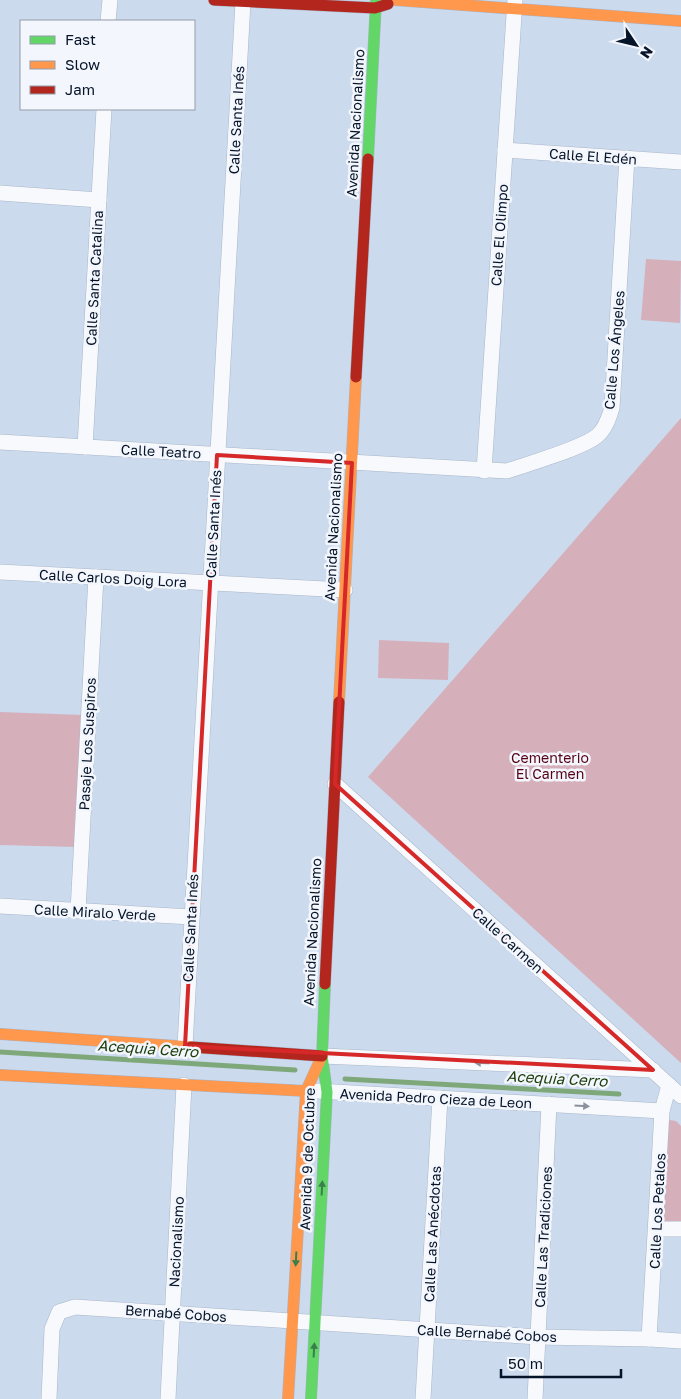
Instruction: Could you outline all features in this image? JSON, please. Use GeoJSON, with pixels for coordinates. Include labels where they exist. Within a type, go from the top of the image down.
{"type":"FeatureCollection","features":[{"type":"Feature","properties":{"kind":"street"},"geometry":{"type":"LineString","coordinates":[[108,20],[110,0]]}},
{"type":"Feature","properties":{"kind":"street"},"geometry":{"type":"LineString","coordinates":[[214,0],[376,4],[396,1],[514,5],[681,21]]}},
{"type":"Feature","properties":{"kind":"street","name":"Calle Santa Inés"},"geometry":{"type":"LineString","coordinates":[[184,1046],[243,2]]}},
{"type":"Feature","properties":{"kind":"street","name":"Avenida Nacionalismo"},"geometry":{"type":"LineString","coordinates":[[322,1056],[376,4]]}},
{"type":"Feature","properties":{"kind":"street","name":"Calle El Olimpo"},"geometry":{"type":"LineString","coordinates":[[484,471],[514,5]]}},
{"type":"Feature","properties":{"kind":"street","name":"Calle Santa Catalina"},"geometry":{"type":"LineString","coordinates":[[85,447],[104,110]]}},
{"type":"Feature","properties":{"kind":"street","name":"Calle El Edén"},"geometry":{"type":"LineString","coordinates":[[505,150],[681,162]]}},
{"type":"Feature","properties":{"kind":"street","name":"Calle Los Ángeles"},"geometry":{"type":"LineString","coordinates":[[352,463],[506,471],[598,436],[608,421],[612,408],[628,158]]}},
{"type":"Feature","properties":{"kind":"street"},"geometry":{"type":"LineString","coordinates":[[0,193],[99,200]]}},
{"type":"Feature","properties":{"kind":"street","name":"Calle Teatro"},"geometry":{"type":"LineString","coordinates":[[0,442],[352,463]]}},
{"type":"Feature","properties":{"kind":"street","name":"Calle Carlos Doig Lora"},"geometry":{"type":"LineString","coordinates":[[0,572],[345,590]]}},
{"type":"Feature","properties":{"kind":"street","name":"Pasaje Los Suspiros"},"geometry":{"type":"LineString","coordinates":[[78,911],[96,577]]}},
{"type":"Feature","properties":{"kind":"street","name":"Calle Carmen"},"geometry":{"type":"LineString","coordinates":[[335,784],[681,1096]]}},
{"type":"Feature","properties":{"kind":"street","name":"Calle Miralo Verde"},"geometry":{"type":"LineString","coordinates":[[0,906],[190,917]]}},
{"type":"Feature","properties":{"kind":"street"},"geometry":{"type":"LineString","coordinates":[[0,1034],[322,1056],[653,1070]]}},
{"type":"Feature","properties":{"kind":"street","name":"Avenida 9 de Octubre"},"geometry":{"type":"LineString","coordinates":[[288,1399],[306,1091],[322,1056]]}},
{"type":"Feature","properties":{"kind":"street","name":"Avenida 9 de Octubre"},"geometry":{"type":"LineString","coordinates":[[311,1399],[327,1092],[322,1056]]}},
{"type":"Feature","properties":{"kind":"street","name":"Avenida Pedro Cieza de Leon"},"geometry":{"type":"LineString","coordinates":[[0,1075],[662,1111]]}},
{"type":"Feature","properties":{"kind":"street","name":"Nacionalismo"},"geometry":{"type":"LineString","coordinates":[[168,1399],[184,1085]]}},
{"type":"Feature","properties":{"kind":"street","name":"Calle Los Petalos"},"geometry":{"type":"LineString","coordinates":[[650,1339],[662,1111],[669,1085]]}},
{"type":"Feature","properties":{"kind":"street","name":"Calle Las Anécdotas"},"geometry":{"type":"LineString","coordinates":[[423,1399],[440,1098]]}},
{"type":"Feature","properties":{"kind":"street","name":"Calle Las Tradiciones"},"geometry":{"type":"LineString","coordinates":[[535,1399],[549,1104]]}},
{"type":"Feature","properties":{"kind":"street"},"geometry":{"type":"LineString","coordinates":[[656,1229],[681,1229]]}},
{"type":"Feature","properties":{"kind":"street","name":"Bernabé Cobos"},"geometry":{"type":"LineString","coordinates":[[49,1399],[52,1329],[59,1312],[75,1307],[293,1321]]}},
{"type":"Feature","properties":{"kind":"street","name":"Calle Bernabé Cobos"},"geometry":{"type":"LineString","coordinates":[[293,1321],[538,1337],[681,1341]]}},
{"type":"Feature","properties":{"kind":"highlighted area"},"geometry":{"type":"Polygon","coordinates":[[[217,455],[352,463],[335,784],[653,1070],[185,1046],[217,455]]]}},
{"type":"Feature","properties":{"kind":"green space"},"geometry":{"type":"Polygon","coordinates":[[[646,259],[681,261],[680,323],[641,320],[646,259]]]}},
{"type":"Feature","properties":{"kind":"green space","name":"Cementerio El Carmen"},"geometry":{"type":"Polygon","coordinates":[[[681,418],[681,1063],[368,777],[681,418]]]}},
{"type":"Feature","properties":{"kind":"green space"},"geometry":{"type":"Polygon","coordinates":[[[379,640],[449,643],[448,680],[378,678],[379,640]]]}},
{"type":"Feature","properties":{"kind":"green space"},"geometry":{"type":"Polygon","coordinates":[[[0,712],[84,715],[78,847],[0,845],[0,712]]]}},
{"type":"Feature","properties":{"kind":"green space"},"geometry":{"type":"Polygon","coordinates":[[[669,1120],[676,1121],[681,1126],[681,1223],[662,1223],[667,1122],[669,1120]]]}},
{"type":"Feature","properties":{"kind":"waterway","name":"Acequia Cerro"},"geometry":{"type":"LineString","coordinates":[[0,1052],[295,1070]]}},
{"type":"Feature","properties":{"kind":"waterway","name":"Acequia Cerro"},"geometry":{"type":"LineString","coordinates":[[345,1079],[619,1094]]}},
{"type":"Feature","properties":{"kind":"traffic: fast"},"geometry":{"type":"LineString","coordinates":[[368,159],[376,0]]}},
{"type":"Feature","properties":{"kind":"traffic: fast"},"geometry":{"type":"LineString","coordinates":[[311,1399],[327,1092],[322,1056],[325,984]]}},
{"type":"Feature","properties":{"kind":"traffic: slow"},"geometry":{"type":"LineString","coordinates":[[395,0],[681,21]]}},
{"type":"Feature","properties":{"kind":"traffic: slow"},"geometry":{"type":"LineString","coordinates":[[339,702],[356,377]]}},
{"type":"Feature","properties":{"kind":"traffic: slow"},"geometry":{"type":"LineString","coordinates":[[0,1034],[191,1047]]}},
{"type":"Feature","properties":{"kind":"traffic: slow"},"geometry":{"type":"LineString","coordinates":[[288,1399],[306,1091],[322,1056]]}},
{"type":"Feature","properties":{"kind":"traffic: slow"},"geometry":{"type":"LineString","coordinates":[[0,1075],[306,1091]]}},
{"type":"Feature","properties":{"kind":"traffic: jam"},"geometry":{"type":"LineString","coordinates":[[214,0],[375,8],[388,4]]}},
{"type":"Feature","properties":{"kind":"traffic: jam"},"geometry":{"type":"LineString","coordinates":[[356,377],[368,159]]}},
{"type":"Feature","properties":{"kind":"traffic: jam"},"geometry":{"type":"LineString","coordinates":[[325,984],[339,702]]}},
{"type":"Feature","properties":{"kind":"traffic: jam"},"geometry":{"type":"LineString","coordinates":[[191,1047],[322,1056]]}}]}
